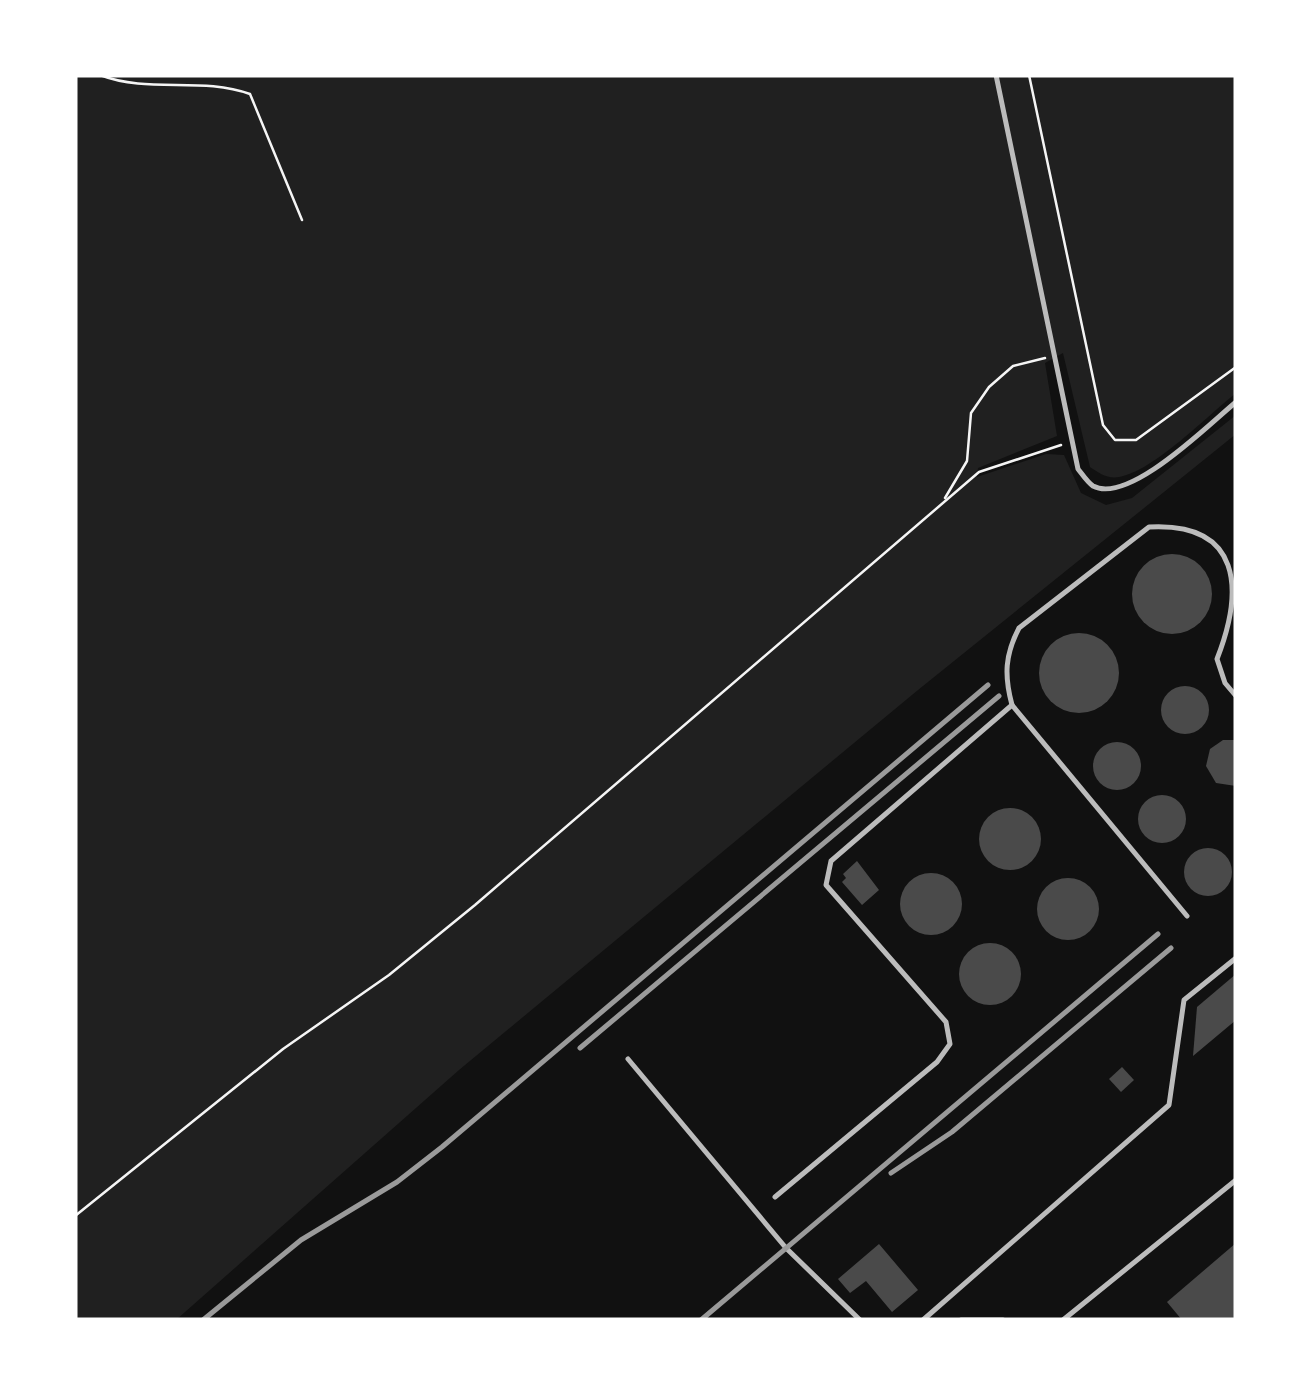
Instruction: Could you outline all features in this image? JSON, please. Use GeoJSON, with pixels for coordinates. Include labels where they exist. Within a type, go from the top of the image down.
{"type":"FeatureCollection","features":[{"type":"Feature","properties":{"kind":"lane"},"geometry":{"type":"LineString","coordinates":[[996,75],[1078,469],[1092,486],[1111,490],[1139,480],[1236,402]]}},
{"type":"Feature","properties":{"kind":"lane"},"geometry":{"type":"LineString","coordinates":[[1188,916],[1012,705],[1006,680],[1007,651],[1019,628],[1149,527],[1196,531],[1217,546],[1231,566],[1233,619],[1217,659],[1225,683],[1236,696]]}},
{"type":"Feature","properties":{"kind":"lane"},"geometry":{"type":"LineString","coordinates":[[775,1197],[937,1062],[950,1044],[946,1022],[826,885],[831,861],[1012,705]]}},
{"type":"Feature","properties":{"kind":"lane"},"geometry":{"type":"LineString","coordinates":[[923,1320],[1170,1105],[1184,1000],[1236,958]]}},
{"type":"Feature","properties":{"kind":"lane"},"geometry":{"type":"LineString","coordinates":[[628,1059],[786,1248],[860,1320]]}},
{"type":"Feature","properties":{"kind":"lane"},"geometry":{"type":"LineString","coordinates":[[1063,1320],[1236,1180]]}},
{"type":"Feature","properties":{"kind":"lane"},"geometry":{"type":"LineString","coordinates":[[961,1320],[1002,1320]]}},
{"type":"Feature","properties":{"kind":"path"},"geometry":{"type":"LineString","coordinates":[[102,75],[129,86],[224,84],[250,94],[302,220]]}},
{"type":"Feature","properties":{"kind":"path"},"geometry":{"type":"LineString","coordinates":[[1030,75],[1103,424],[1114,440],[1136,440],[1236,367]]}},
{"type":"Feature","properties":{"kind":"path"},"geometry":{"type":"LineString","coordinates":[[945,499],[967,460],[972,413],[989,388],[1014,366],[1055,356]]}},
{"type":"Feature","properties":{"kind":"path"},"geometry":{"type":"LineString","coordinates":[[75,1216],[283,1049],[389,974],[475,905],[979,472],[1056,445],[1073,446]]}},
{"type":"Feature","properties":{"kind":"shaded area"},"geometry":{"type":"Polygon","coordinates":[[[75,75],[1236,75],[1236,393],[1148,465],[1119,477],[1107,476],[1090,467],[1063,353],[1045,363],[1057,436],[978,468],[977,477],[1046,454],[1064,455],[1081,493],[1106,505],[1132,498],[1236,415],[1236,434],[918,690],[459,1070],[176,1320],[75,1320],[75,75]]]}},
{"type":"Feature","properties":{"kind":"building"},"geometry":{"type":"Polygon","coordinates":[[[1172,554],[1187,557],[1200,566],[1209,579],[1209,609],[1200,622],[1187,631],[1172,634],[1157,631],[1144,622],[1135,609],[1132,594],[1135,579],[1144,566],[1157,557],[1172,554]]]}},
{"type":"Feature","properties":{"kind":"building"},"geometry":{"type":"Polygon","coordinates":[[[1079,633],[1094,636],[1107,645],[1116,658],[1116,688],[1107,701],[1094,710],[1079,713],[1064,710],[1051,701],[1042,688],[1039,673],[1042,658],[1051,645],[1064,636],[1079,633]]]}},
{"type":"Feature","properties":{"kind":"building"},"geometry":{"type":"Polygon","coordinates":[[[1185,686],[1202,693],[1209,710],[1202,727],[1185,734],[1168,727],[1161,710],[1168,693],[1185,686]]]}},
{"type":"Feature","properties":{"kind":"building"},"geometry":{"type":"Polygon","coordinates":[[[1223,740],[1236,740],[1236,786],[1216,783],[1206,766],[1210,749],[1223,740]]]}},
{"type":"Feature","properties":{"kind":"building"},"geometry":{"type":"Polygon","coordinates":[[[1117,742],[1134,749],[1141,766],[1134,783],[1117,790],[1100,783],[1093,766],[1100,749],[1117,742]]]}},
{"type":"Feature","properties":{"kind":"building"},"geometry":{"type":"Polygon","coordinates":[[[1162,795],[1179,802],[1186,819],[1179,836],[1162,843],[1145,836],[1138,819],[1145,802],[1162,795]]]}},
{"type":"Feature","properties":{"kind":"building"},"geometry":{"type":"Polygon","coordinates":[[[1010,808],[1032,817],[1041,839],[1032,861],[1010,870],[988,861],[979,839],[988,817],[1010,808]]]}},
{"type":"Feature","properties":{"kind":"building"},"geometry":{"type":"Polygon","coordinates":[[[1208,848],[1225,855],[1232,872],[1225,889],[1208,896],[1191,889],[1184,872],[1191,855],[1208,848]]]}},
{"type":"Feature","properties":{"kind":"building"},"geometry":{"type":"Polygon","coordinates":[[[857,861],[879,890],[862,905],[842,882],[846,878],[843,874],[857,861]]]}},
{"type":"Feature","properties":{"kind":"building"},"geometry":{"type":"Polygon","coordinates":[[[931,873],[953,882],[962,904],[953,926],[931,935],[909,926],[900,904],[909,882],[931,873]]]}},
{"type":"Feature","properties":{"kind":"building"},"geometry":{"type":"Polygon","coordinates":[[[1068,878],[1090,887],[1099,909],[1090,931],[1068,940],[1046,931],[1037,909],[1046,887],[1068,878]]]}},
{"type":"Feature","properties":{"kind":"building"},"geometry":{"type":"Polygon","coordinates":[[[990,943],[1012,952],[1021,974],[1012,996],[990,1005],[968,996],[959,974],[968,952],[990,943]]]}},
{"type":"Feature","properties":{"kind":"building"},"geometry":{"type":"Polygon","coordinates":[[[1236,974],[1236,1020],[1193,1056],[1197,1007],[1236,974]]]}},
{"type":"Feature","properties":{"kind":"building"},"geometry":{"type":"Polygon","coordinates":[[[1122,1067],[1134,1080],[1121,1092],[1109,1079],[1122,1067]]]}},
{"type":"Feature","properties":{"kind":"building"},"geometry":{"type":"Polygon","coordinates":[[[1236,1243],[1236,1320],[1182,1320],[1167,1302],[1236,1243]]]}},
{"type":"Feature","properties":{"kind":"building"},"geometry":{"type":"Polygon","coordinates":[[[879,1244],[918,1290],[892,1312],[866,1281],[850,1293],[838,1279],[879,1244]]]}},
{"type":"Feature","properties":{"kind":"railway"},"geometry":{"type":"LineString","coordinates":[[203,1320],[301,1240],[397,1182],[442,1147],[988,685]]}},
{"type":"Feature","properties":{"kind":"railway"},"geometry":{"type":"LineString","coordinates":[[580,1048],[999,696]]}},
{"type":"Feature","properties":{"kind":"railway"},"geometry":{"type":"LineString","coordinates":[[701,1320],[1158,934]]}},
{"type":"Feature","properties":{"kind":"railway"},"geometry":{"type":"LineString","coordinates":[[891,1173],[952,1132],[1171,948]]}}]}
